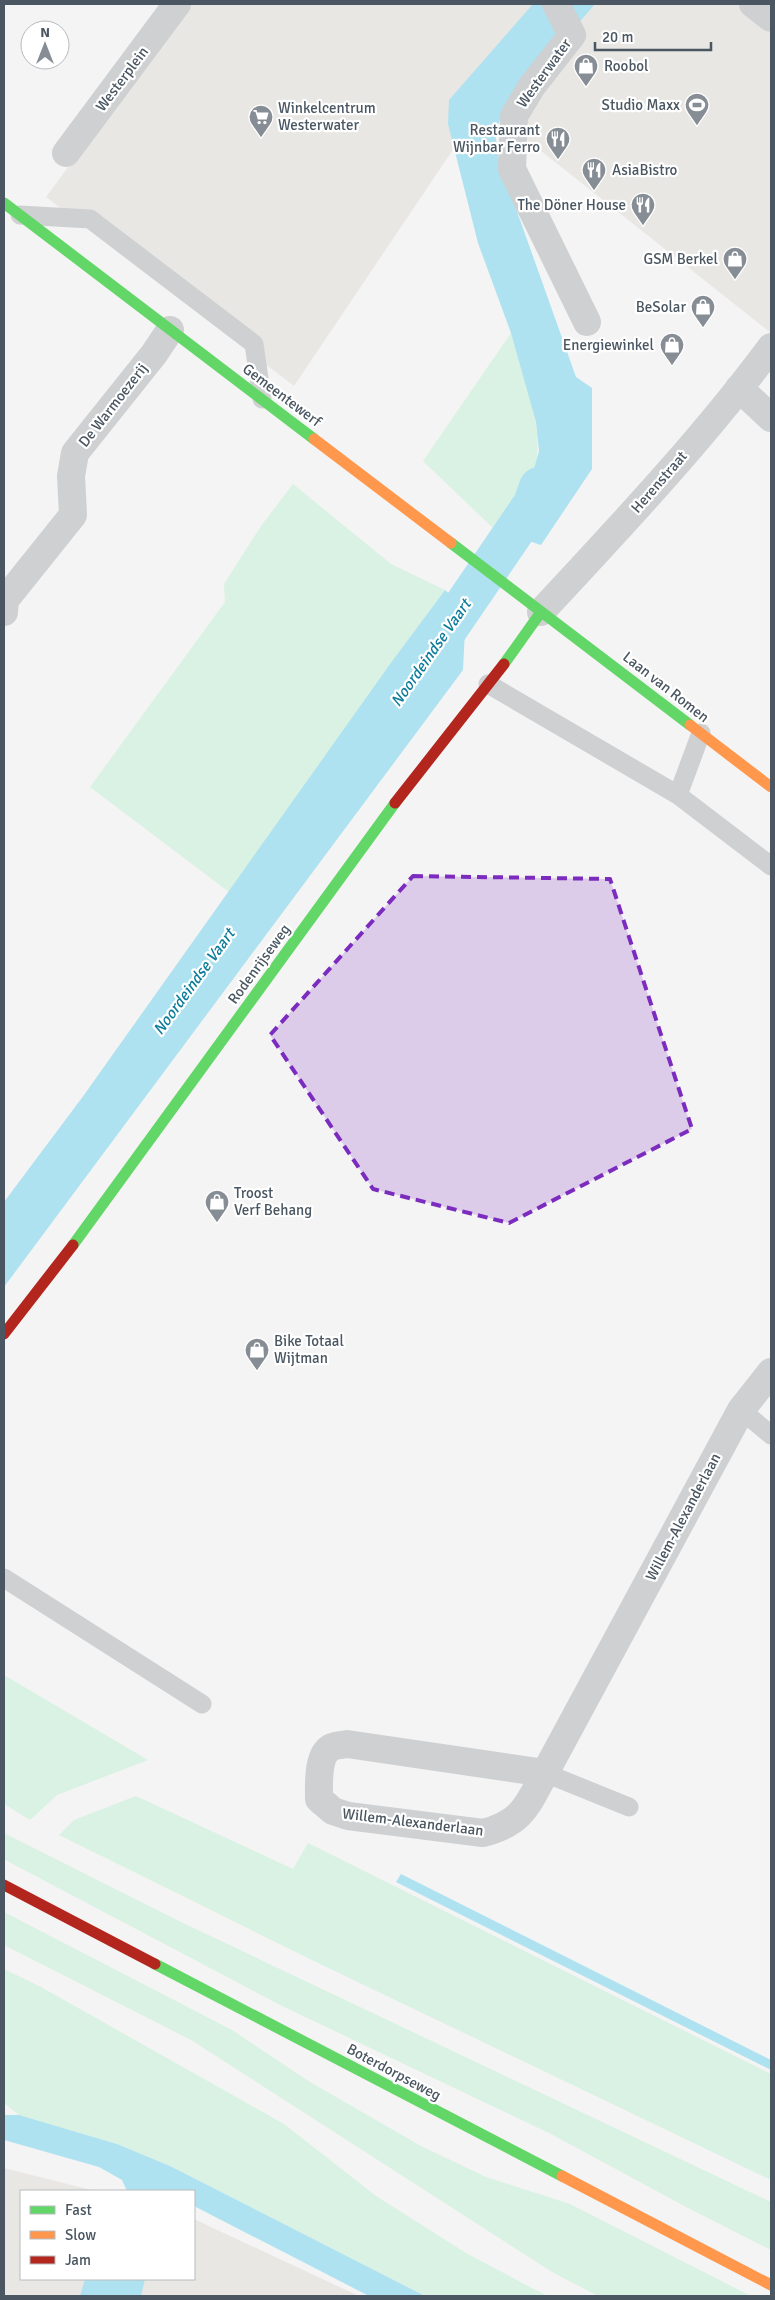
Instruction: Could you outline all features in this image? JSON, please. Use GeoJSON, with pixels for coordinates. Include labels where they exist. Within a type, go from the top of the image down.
{"type":"FeatureCollection","features":[{"type":"Feature","properties":{"kind":"street","name":"Westerplein"},"geometry":{"type":"LineString","coordinates":[[66,153],[177,4]]}},
{"type":"Feature","properties":{"kind":"street","name":"Westerwater"},"geometry":{"type":"LineString","coordinates":[[556,4],[572,35],[532,86],[514,116],[512,170],[587,322]]}},
{"type":"Feature","properties":{"kind":"street"},"geometry":{"type":"LineString","coordinates":[[753,4],[771,18]]}},
{"type":"Feature","properties":{"kind":"street","name":"Gemeentewerf"},"geometry":{"type":"LineString","coordinates":[[4,203],[541,612]]}},
{"type":"Feature","properties":{"kind":"street","name":"De Warmoezerij"},"geometry":{"type":"LineString","coordinates":[[4,612],[5,600],[73,515],[71,476],[75,453],[154,354],[170,330]]}},
{"type":"Feature","properties":{"kind":"street","name":"Herenstraat"},"geometry":{"type":"LineString","coordinates":[[541,612],[605,544],[739,388],[771,347]]}},
{"type":"Feature","properties":{"kind":"street"},"geometry":{"type":"LineString","coordinates":[[739,388],[771,418]]}},
{"type":"Feature","properties":{"kind":"street","name":"Rodenrijseweg"},"geometry":{"type":"LineString","coordinates":[[4,1334],[97,1214],[395,803],[488,684],[541,612]]}},
{"type":"Feature","properties":{"kind":"street","name":"Laan van Romen"},"geometry":{"type":"LineString","coordinates":[[541,612],[771,787]]}},
{"type":"Feature","properties":{"kind":"street","name":"Willem-Alexanderlaan"},"geometry":{"type":"LineString","coordinates":[[545,1773],[347,1744],[332,1747],[325,1753],[319,1786],[319,1799],[334,1811],[348,1816],[483,1833],[500,1829],[516,1819],[528,1804],[545,1773],[741,1410],[771,1372]]}},
{"type":"Feature","properties":{"kind":"street","name":"Boterdorpseweg"},"geometry":{"type":"LineString","coordinates":[[4,1885],[771,2285]]}},
{"type":"Feature","properties":{"kind":"lane"},"geometry":{"type":"LineString","coordinates":[[20,215],[90,218],[254,344],[262,399]]}},
{"type":"Feature","properties":{"kind":"lane"},"geometry":{"type":"LineString","coordinates":[[488,684],[678,796],[771,866]]}},
{"type":"Feature","properties":{"kind":"lane"},"geometry":{"type":"LineString","coordinates":[[678,796],[701,733]]}},
{"type":"Feature","properties":{"kind":"lane"},"geometry":{"type":"LineString","coordinates":[[741,1410],[771,1435]]}},
{"type":"Feature","properties":{"kind":"lane"},"geometry":{"type":"LineString","coordinates":[[4,1578],[202,1704]]}},
{"type":"Feature","properties":{"kind":"lane"},"geometry":{"type":"LineString","coordinates":[[545,1773],[630,1807]]}},
{"type":"Feature","properties":{"kind":"highlighted area"},"geometry":{"type":"Polygon","coordinates":[[[413,876],[610,879],[692,1129],[509,1223],[373,1189],[270,1035],[413,876]]]}},
{"type":"Feature","properties":{"kind":"shaded area"},"geometry":{"type":"Polygon","coordinates":[[[189,4],[771,4],[771,333],[483,105],[294,386],[46,197],[189,4]]]}},
{"type":"Feature","properties":{"kind":"shaded area"},"geometry":{"type":"Polygon","coordinates":[[[4,2168],[91,2190],[20,2190],[20,2280],[195,2280],[195,2219],[359,2296],[4,2296],[4,2168]]]}},
{"type":"Feature","properties":{"kind":"green space"},"geometry":{"type":"Polygon","coordinates":[[[511,333],[533,406],[538,444],[536,462],[528,486],[515,506],[495,530],[423,461],[511,333]]]}},
{"type":"Feature","properties":{"kind":"green space"},"geometry":{"type":"Polygon","coordinates":[[[293,484],[391,564],[445,590],[390,664],[229,892],[90,787],[225,602],[224,584],[261,526],[293,484]]]}},
{"type":"Feature","properties":{"kind":"green space"},"geometry":{"type":"Polygon","coordinates":[[[4,1675],[148,1760],[57,1795],[30,1820],[4,1804],[4,1675]]]}},
{"type":"Feature","properties":{"kind":"green space"},"geometry":{"type":"Polygon","coordinates":[[[136,1796],[293,1869],[308,1843],[771,2074],[771,2180],[320,1964],[59,1835],[74,1820],[136,1796]]]}},
{"type":"Feature","properties":{"kind":"green space"},"geometry":{"type":"Polygon","coordinates":[[[4,1833],[181,1922],[771,2202],[771,2250],[688,2208],[549,2133],[280,2005],[9,1862],[4,1859],[4,1833]]]}},
{"type":"Feature","properties":{"kind":"green space"},"geometry":{"type":"Polygon","coordinates":[[[4,1912],[232,2030],[310,2082],[421,2146],[486,2177],[570,2204],[751,2296],[598,2296],[552,2272],[191,2040],[4,1945],[4,1912]]]}},
{"type":"Feature","properties":{"kind":"green space"},"geometry":{"type":"Polygon","coordinates":[[[4,1969],[41,1987],[284,2124],[376,2196],[466,2253],[547,2296],[425,2296],[170,2166],[117,2144],[19,2115],[4,2103],[4,1969]]]}},
{"type":"Feature","properties":{"kind":"water"},"geometry":{"type":"Polygon","coordinates":[[[533,4],[595,4],[506,107],[495,131],[499,161],[576,377],[592,388],[592,469],[541,545],[495,530],[514,506],[531,479],[539,451],[536,422],[511,333],[478,243],[448,124],[449,100],[533,4]]]}},
{"type":"Feature","properties":{"kind":"water"},"geometry":{"type":"Polygon","coordinates":[[[445,590],[466,608],[463,670],[4,1287],[4,1202],[84,1095],[390,664],[445,590]]]}},
{"type":"Feature","properties":{"kind":"water"},"geometry":{"type":"Polygon","coordinates":[[[401,1874],[771,2060],[771,2070],[396,1882],[401,1874]]]}},
{"type":"Feature","properties":{"kind":"water"},"geometry":{"type":"Polygon","coordinates":[[[4,2115],[19,2115],[117,2144],[170,2166],[425,2296],[369,2296],[195,2207],[195,2190],[127,2190],[122,2180],[99,2167],[4,2140],[4,2115]]]}},
{"type":"Feature","properties":{"kind":"water"},"geometry":{"type":"Polygon","coordinates":[[[85,2280],[145,2280],[141,2296],[80,2296],[85,2280]]]}},
{"type":"Feature","properties":{"kind":"waterway","name":"Noordeindse Vaart"},"geometry":{"type":"LineString","coordinates":[[432,652],[533,504],[539,487]]}},
{"type":"Feature","properties":{"kind":"traffic: fast"},"geometry":{"type":"LineString","coordinates":[[4,203],[314,439]]}},
{"type":"Feature","properties":{"kind":"traffic: fast"},"geometry":{"type":"LineString","coordinates":[[451,543],[690,725]]}},
{"type":"Feature","properties":{"kind":"traffic: fast"},"geometry":{"type":"LineString","coordinates":[[504,664],[541,612]]}},
{"type":"Feature","properties":{"kind":"traffic: fast"},"geometry":{"type":"LineString","coordinates":[[73,1245],[395,803]]}},
{"type":"Feature","properties":{"kind":"traffic: fast"},"geometry":{"type":"LineString","coordinates":[[155,1964],[562,2176]]}},
{"type":"Feature","properties":{"kind":"traffic: slow"},"geometry":{"type":"LineString","coordinates":[[314,439],[451,543]]}},
{"type":"Feature","properties":{"kind":"traffic: slow"},"geometry":{"type":"LineString","coordinates":[[690,725],[771,787]]}},
{"type":"Feature","properties":{"kind":"traffic: slow"},"geometry":{"type":"LineString","coordinates":[[562,2176],[771,2285]]}},
{"type":"Feature","properties":{"kind":"traffic: jam"},"geometry":{"type":"LineString","coordinates":[[395,803],[504,664]]}},
{"type":"Feature","properties":{"kind":"traffic: jam"},"geometry":{"type":"LineString","coordinates":[[4,1334],[73,1245]]}},
{"type":"Feature","properties":{"kind":"traffic: jam"},"geometry":{"type":"LineString","coordinates":[[4,1885],[155,1964]]}},
{"type":"Feature","properties":{"kind":"place","name":"Roobol"},"geometry":{"type":"Point","coordinates":[586,87]}},
{"type":"Feature","properties":{"kind":"place","name":"Studio Maxx"},"geometry":{"type":"Point","coordinates":[697,126]}},
{"type":"Feature","properties":{"kind":"place","name":"Winkelcentrum Westerwater"},"geometry":{"type":"Point","coordinates":[261,138]}},
{"type":"Feature","properties":{"kind":"place","name":"Restaurant Wijnbar Ferro"},"geometry":{"type":"Point","coordinates":[558,160]}},
{"type":"Feature","properties":{"kind":"place","name":"AsiaBistro"},"geometry":{"type":"Point","coordinates":[594,191]}},
{"type":"Feature","properties":{"kind":"place","name":"The Döner House"},"geometry":{"type":"Point","coordinates":[643,226]}},
{"type":"Feature","properties":{"kind":"place","name":"GSM Berkel"},"geometry":{"type":"Point","coordinates":[735,280]}},
{"type":"Feature","properties":{"kind":"place","name":"BeSolar"},"geometry":{"type":"Point","coordinates":[703,328]}},
{"type":"Feature","properties":{"kind":"place","name":"Energiewinkel"},"geometry":{"type":"Point","coordinates":[672,366]}},
{"type":"Feature","properties":{"kind":"place","name":"Troost Verf Behang"},"geometry":{"type":"Point","coordinates":[217,1223]}},
{"type":"Feature","properties":{"kind":"place","name":"Bike Totaal Wijtman"},"geometry":{"type":"Point","coordinates":[257,1371]}}]}
